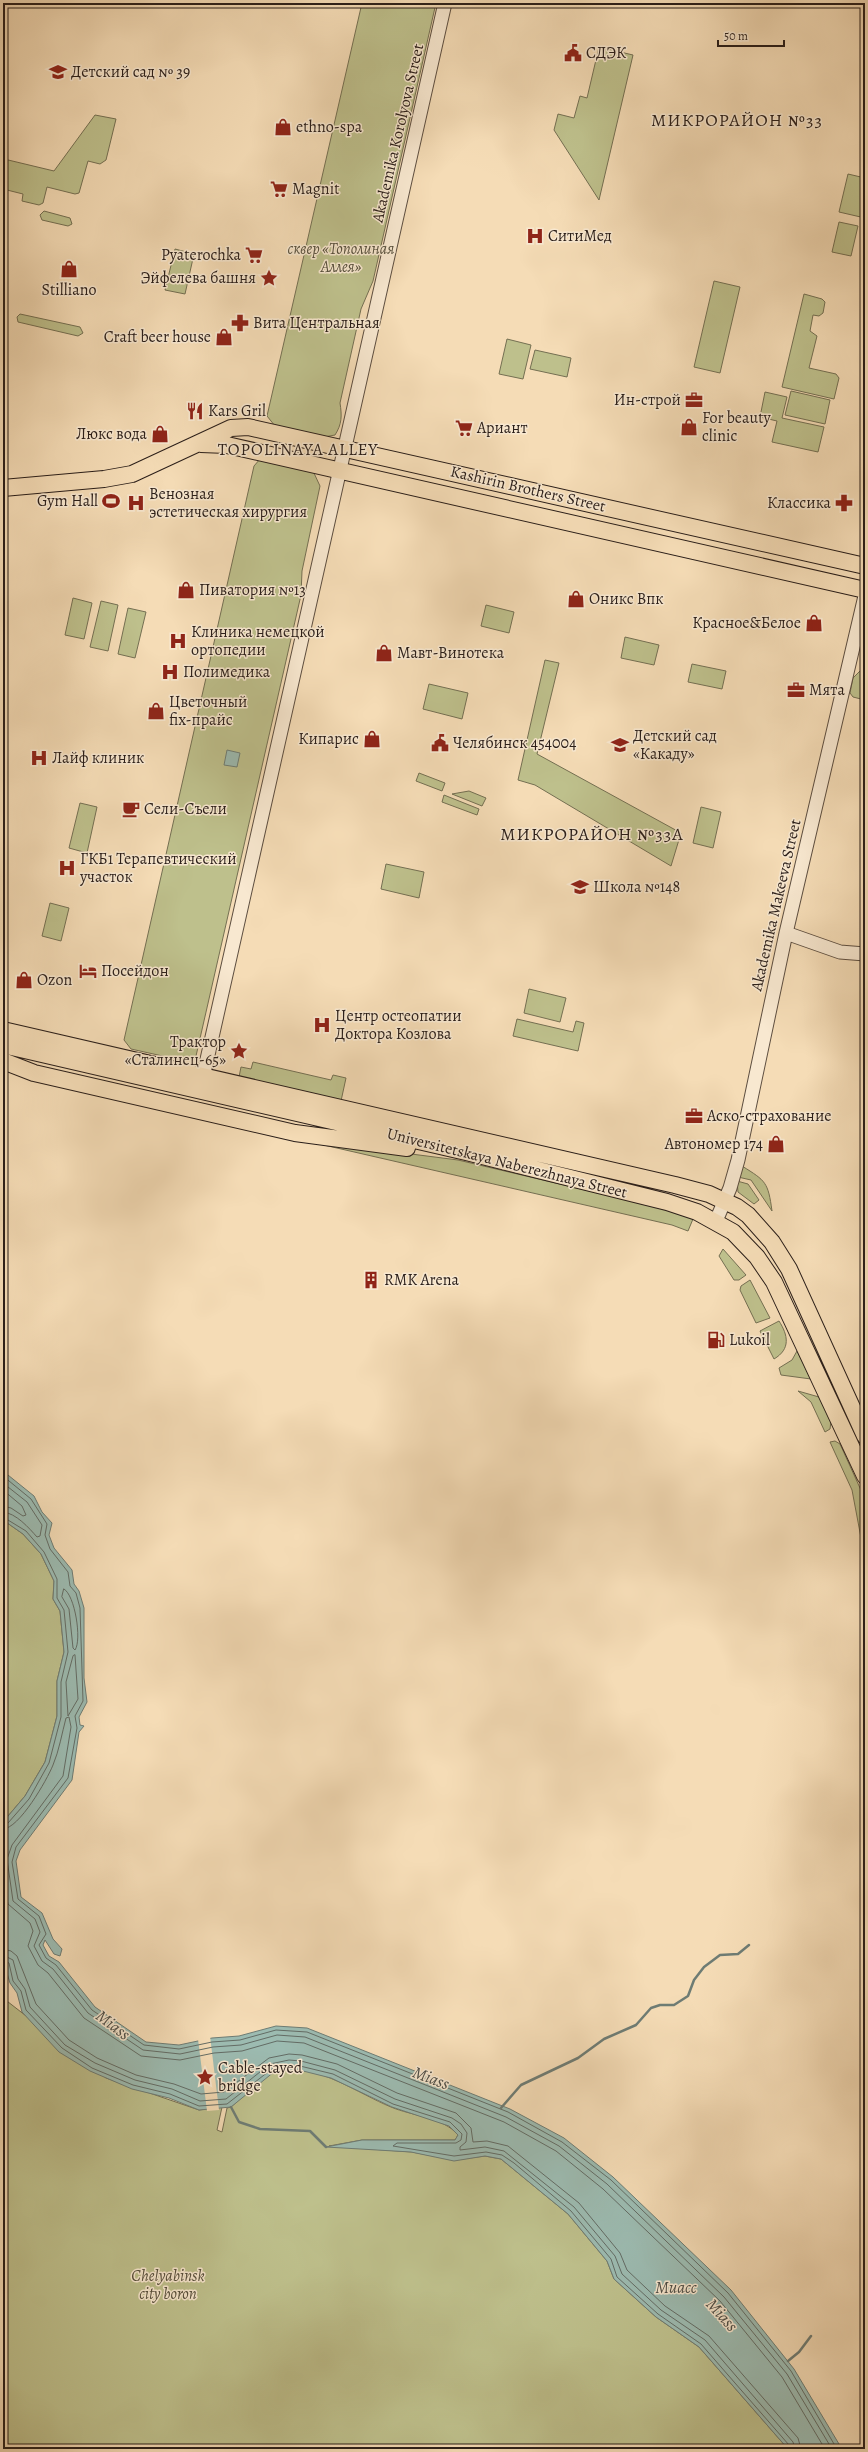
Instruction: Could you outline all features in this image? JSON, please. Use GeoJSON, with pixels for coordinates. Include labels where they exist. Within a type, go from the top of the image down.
{"type":"FeatureCollection","features":[{"type":"Feature","properties":{"kind":"main road","name":"Kashirin Brothers Street"},"geometry":{"type":"LineString","coordinates":[[3,488],[104,479],[132,474],[193,444],[231,428],[248,427],[344,447],[865,566]]}},
{"type":"Feature","properties":{"kind":"main road","name":"Kashirin Brothers Street"},"geometry":{"type":"LineString","coordinates":[[193,444],[227,445],[865,590]]}},
{"type":"Feature","properties":{"kind":"main road","name":"Universitetskaya Naberezhnaya Street"},"geometry":{"type":"LineString","coordinates":[[3,1030],[466,1152],[667,1202],[716,1221],[733,1232],[757,1257],[774,1282],[865,1476]]}},
{"type":"Feature","properties":{"kind":"main road","name":"Universitetskaya Naberezhnaya Street"},"geometry":{"type":"LineString","coordinates":[[3,1045],[202,1083],[675,1185],[709,1194],[725,1201],[748,1215],[784,1260],[865,1436]]}},
{"type":"Feature","properties":{"kind":"main road"},"geometry":{"type":"LineString","coordinates":[[3,1061],[34,1073],[295,1133],[420,1150],[466,1152]]}},
{"type":"Feature","properties":{"kind":"street","name":"Akademika Korolyova Street"},"geometry":{"type":"LineString","coordinates":[[202,1083],[445,3]]}},
{"type":"Feature","properties":{"kind":"street","name":"Akademika Makeeva Street"},"geometry":{"type":"LineString","coordinates":[[716,1221],[725,1201],[738,1160],[786,933],[865,596]]}},
{"type":"Feature","properties":{"kind":"street"},"geometry":{"type":"LineString","coordinates":[[786,933],[840,952],[865,954]]}},
{"type":"Feature","properties":{"kind":"green space","name":"сквер «Тополиная Аллея»"},"geometry":{"type":"Polygon","coordinates":[[[362,3],[436,3],[373,281],[361,309],[340,403],[340,423],[335,435],[324,437],[275,426],[267,416],[362,3]]]}},
{"type":"Feature","properties":{"kind":"green space"},"geometry":{"type":"Polygon","coordinates":[[[599,47],[633,55],[599,200],[554,130],[558,114],[574,118],[580,96],[587,98],[599,47]]]}},
{"type":"Feature","properties":{"kind":"green space"},"geometry":{"type":"Polygon","coordinates":[[[95,115],[116,119],[106,160],[100,164],[88,161],[79,193],[75,194],[47,187],[43,203],[39,205],[22,201],[23,194],[3,189],[3,140],[7,145],[4,159],[54,171],[95,115]]]}},
{"type":"Feature","properties":{"kind":"green space"},"geometry":{"type":"Polygon","coordinates":[[[848,174],[865,178],[865,218],[839,212],[848,174]]]}},
{"type":"Feature","properties":{"kind":"green space"},"geometry":{"type":"Polygon","coordinates":[[[44,211],[70,218],[72,224],[68,226],[42,220],[40,215],[44,211]]]}},
{"type":"Feature","properties":{"kind":"green space"},"geometry":{"type":"Polygon","coordinates":[[[839,222],[858,226],[851,256],[832,252],[839,222]]]}},
{"type":"Feature","properties":{"kind":"green space"},"geometry":{"type":"Polygon","coordinates":[[[175,249],[194,254],[185,294],[165,290],[175,249]]]}},
{"type":"Feature","properties":{"kind":"green space"},"geometry":{"type":"Polygon","coordinates":[[[714,281],[740,287],[720,373],[694,367],[714,281]]]}},
{"type":"Feature","properties":{"kind":"green space"},"geometry":{"type":"Polygon","coordinates":[[[804,294],[822,299],[825,302],[823,313],[819,316],[813,315],[810,331],[817,336],[809,368],[836,374],[839,378],[834,399],[782,387],[804,294]]]}},
{"type":"Feature","properties":{"kind":"green space"},"geometry":{"type":"Polygon","coordinates":[[[20,314],[80,327],[83,333],[78,336],[18,322],[17,317],[20,314]]]}},
{"type":"Feature","properties":{"kind":"green space"},"geometry":{"type":"Polygon","coordinates":[[[507,339],[531,345],[523,379],[499,374],[507,339]]]}},
{"type":"Feature","properties":{"kind":"green space"},"geometry":{"type":"Polygon","coordinates":[[[535,350],[571,358],[567,377],[530,369],[535,350]]]}},
{"type":"Feature","properties":{"kind":"green space"},"geometry":{"type":"Polygon","coordinates":[[[791,391],[830,400],[825,424],[785,415],[791,391]]]}},
{"type":"Feature","properties":{"kind":"green space"},"geometry":{"type":"Polygon","coordinates":[[[765,392],[787,397],[782,418],[824,427],[818,452],[772,442],[777,421],[760,417],[765,392]]]}},
{"type":"Feature","properties":{"kind":"green space"},"geometry":{"type":"Polygon","coordinates":[[[260,459],[313,471],[320,486],[302,571],[301,595],[196,1056],[185,1061],[131,1049],[124,1040],[254,466],[260,459]]]}},
{"type":"Feature","properties":{"kind":"green space"},"geometry":{"type":"Polygon","coordinates":[[[73,598],[92,603],[84,639],[65,635],[73,598]]]}},
{"type":"Feature","properties":{"kind":"green space"},"geometry":{"type":"Polygon","coordinates":[[[101,601],[118,605],[108,651],[90,647],[101,601]]]}},
{"type":"Feature","properties":{"kind":"green space"},"geometry":{"type":"Polygon","coordinates":[[[486,605],[514,612],[509,633],[481,626],[486,605]]]}},
{"type":"Feature","properties":{"kind":"green space"},"geometry":{"type":"Polygon","coordinates":[[[128,608],[146,612],[135,658],[118,654],[128,608]]]}},
{"type":"Feature","properties":{"kind":"green space"},"geometry":{"type":"Polygon","coordinates":[[[625,637],[659,645],[654,665],[621,658],[625,637]]]}},
{"type":"Feature","properties":{"kind":"green space"},"geometry":{"type":"Polygon","coordinates":[[[545,660],[559,663],[537,754],[681,833],[671,866],[535,785],[518,780],[545,660]]]}},
{"type":"Feature","properties":{"kind":"green space"},"geometry":{"type":"Polygon","coordinates":[[[692,664],[726,671],[722,689],[688,682],[692,664]]]}},
{"type":"Feature","properties":{"kind":"green space"},"geometry":{"type":"Polygon","coordinates":[[[860,671],[865,671],[865,700],[853,697],[850,693],[853,678],[860,671]]]}},
{"type":"Feature","properties":{"kind":"green space"},"geometry":{"type":"Polygon","coordinates":[[[429,684],[468,693],[462,719],[423,709],[429,684]]]}},
{"type":"Feature","properties":{"kind":"green space"},"geometry":{"type":"Polygon","coordinates":[[[419,773],[445,783],[442,791],[416,781],[419,773]]]}},
{"type":"Feature","properties":{"kind":"green space"},"geometry":{"type":"Polygon","coordinates":[[[469,791],[486,798],[482,806],[452,794],[469,791]]]}},
{"type":"Feature","properties":{"kind":"green space"},"geometry":{"type":"Polygon","coordinates":[[[444,795],[479,809],[477,815],[442,802],[444,795]]]}},
{"type":"Feature","properties":{"kind":"green space"},"geometry":{"type":"Polygon","coordinates":[[[80,803],[97,807],[87,853],[69,848],[80,803]]]}},
{"type":"Feature","properties":{"kind":"green space"},"geometry":{"type":"Polygon","coordinates":[[[701,807],[721,812],[713,848],[693,843],[701,807]]]}},
{"type":"Feature","properties":{"kind":"green space"},"geometry":{"type":"Polygon","coordinates":[[[386,864],[424,872],[419,898],[381,889],[386,864]]]}},
{"type":"Feature","properties":{"kind":"green space"},"geometry":{"type":"Polygon","coordinates":[[[50,903],[69,908],[61,941],[42,936],[50,903]]]}},
{"type":"Feature","properties":{"kind":"green space"},"geometry":{"type":"Polygon","coordinates":[[[529,989],[566,998],[560,1022],[524,1013],[529,989]]]}},
{"type":"Feature","properties":{"kind":"green space"},"geometry":{"type":"Polygon","coordinates":[[[517,1019],[573,1032],[576,1021],[584,1023],[578,1051],[513,1036],[517,1019]]]}},
{"type":"Feature","properties":{"kind":"green space"},"geometry":{"type":"Polygon","coordinates":[[[253,1062],[331,1080],[333,1075],[346,1078],[341,1101],[239,1077],[241,1067],[251,1069],[253,1062]]]}},
{"type":"Feature","properties":{"kind":"green space"},"geometry":{"type":"Polygon","coordinates":[[[302,1140],[458,1160],[670,1210],[693,1219],[688,1231],[672,1225],[302,1140]]]}},
{"type":"Feature","properties":{"kind":"green space"},"geometry":{"type":"Polygon","coordinates":[[[742,1166],[756,1175],[764,1183],[769,1194],[772,1211],[751,1180],[738,1177],[742,1166]]]}},
{"type":"Feature","properties":{"kind":"green space"},"geometry":{"type":"Polygon","coordinates":[[[737,1181],[748,1184],[759,1200],[754,1204],[738,1192],[737,1181]]]}},
{"type":"Feature","properties":{"kind":"green space"},"geometry":{"type":"Polygon","coordinates":[[[723,1249],[746,1275],[739,1280],[734,1280],[719,1256],[723,1249]]]}},
{"type":"Feature","properties":{"kind":"green space"},"geometry":{"type":"Polygon","coordinates":[[[750,1280],[770,1318],[756,1323],[740,1290],[741,1286],[750,1280]]]}},
{"type":"Feature","properties":{"kind":"green space"},"geometry":{"type":"Polygon","coordinates":[[[779,1321],[786,1337],[786,1342],[783,1351],[774,1359],[760,1331],[779,1321]]]}},
{"type":"Feature","properties":{"kind":"green space"},"geometry":{"type":"Polygon","coordinates":[[[797,1351],[811,1379],[781,1375],[779,1368],[792,1360],[797,1351]]]}},
{"type":"Feature","properties":{"kind":"green space"},"geometry":{"type":"Polygon","coordinates":[[[798,1391],[819,1397],[831,1421],[830,1429],[825,1432],[811,1402],[798,1391]]]}},
{"type":"Feature","properties":{"kind":"green space"},"geometry":{"type":"Polygon","coordinates":[[[835,1441],[840,1444],[865,1499],[865,1559],[852,1490],[830,1442],[835,1441]]]}},
{"type":"Feature","properties":{"kind":"green space"},"geometry":{"type":"Polygon","coordinates":[[[3,1520],[23,1534],[41,1554],[54,1581],[53,1599],[60,1611],[64,1652],[57,1681],[57,1716],[45,1762],[25,1796],[3,1822],[3,1520]]]}},
{"type":"Feature","properties":{"kind":"green space","name":"Chelyabinsk city boron"},"geometry":{"type":"Polygon","coordinates":[[[3,1998],[106,2078],[199,2110],[222,2107],[217,2130],[222,2132],[227,2108],[231,2107],[268,2075],[282,2070],[296,2069],[310,2071],[338,2081],[391,2107],[444,2124],[458,2135],[455,2140],[362,2140],[329,2146],[412,2152],[454,2160],[485,2156],[501,2159],[568,2214],[607,2261],[614,2279],[656,2317],[699,2347],[788,2449],[3,2449],[3,1998]]]}},
{"type":"Feature","properties":{"kind":"water"},"geometry":{"type":"Polygon","coordinates":[[[227,750],[240,753],[237,767],[224,765],[227,750]]]}},
{"type":"Feature","properties":{"kind":"water","name":"Миасс"},"geometry":{"type":"Polygon","coordinates":[[[3,1471],[34,1496],[42,1512],[52,1523],[49,1535],[54,1548],[72,1570],[74,1584],[79,1591],[84,1608],[84,1678],[87,1702],[79,1717],[80,1725],[84,1726],[79,1732],[72,1780],[20,1850],[16,1861],[21,1897],[42,1913],[53,1939],[62,1949],[60,1956],[54,1954],[45,1940],[43,1945],[49,1956],[59,1962],[95,2007],[146,2042],[179,2045],[212,2038],[239,2036],[276,2026],[307,2028],[510,2109],[564,2138],[613,2177],[731,2290],[794,2369],[842,2449],[788,2449],[699,2347],[656,2317],[614,2279],[607,2261],[568,2214],[501,2159],[485,2156],[454,2161],[411,2152],[326,2147],[362,2140],[455,2140],[458,2135],[449,2126],[392,2107],[331,2078],[299,2070],[275,2071],[231,2107],[199,2110],[169,2098],[132,2089],[90,2071],[59,2052],[22,2012],[17,1993],[10,1983],[3,1960],[3,1822],[25,1796],[45,1762],[57,1716],[57,1681],[64,1652],[60,1611],[53,1599],[54,1581],[41,1554],[23,1534],[3,1520],[3,1471]]]}},
{"type":"Feature","properties":{"kind":"pier"},"geometry":{"type":"Polygon","coordinates":[[[210,2036],[219,2110],[207,2111],[198,2039],[210,2036]]]}},
{"type":"Feature","properties":{"kind":"waterway"},"geometry":{"type":"LineString","coordinates":[[501,2108],[521,2085],[578,2058],[604,2039],[636,2025],[651,2008],[660,2005],[674,2005],[688,1996],[694,1980],[704,1967],[720,1955],[738,1954],[749,1945]]}},
{"type":"Feature","properties":{"kind":"waterway"},"geometry":{"type":"LineString","coordinates":[[231,2107],[239,2122],[260,2129],[310,2131],[326,2147]]}},
{"type":"Feature","properties":{"kind":"waterway"},"geometry":{"type":"LineString","coordinates":[[788,2361],[799,2352],[811,2336]]}},
{"type":"Feature","properties":{"kind":"place","name":"СДЭК"},"geometry":{"type":"Point","coordinates":[573,53]}},
{"type":"Feature","properties":{"kind":"place","name":"Детский сад № 39"},"geometry":{"type":"Point","coordinates":[58,72]}},
{"type":"Feature","properties":{"kind":"place","name":"ethno-spa"},"geometry":{"type":"Point","coordinates":[283,127]}},
{"type":"Feature","properties":{"kind":"place","name":"Magnit"},"geometry":{"type":"Point","coordinates":[279,189]}},
{"type":"Feature","properties":{"kind":"place","name":"СитиМед"},"geometry":{"type":"Point","coordinates":[535,236]}},
{"type":"Feature","properties":{"kind":"place","name":"Pyaterochka"},"geometry":{"type":"Point","coordinates":[254,255]}},
{"type":"Feature","properties":{"kind":"place","name":"Stilliano"},"geometry":{"type":"Point","coordinates":[69,269]}},
{"type":"Feature","properties":{"kind":"place","name":"Эйфелева башня"},"geometry":{"type":"Point","coordinates":[269,278]}},
{"type":"Feature","properties":{"kind":"place","name":"Вита Центральная"},"geometry":{"type":"Point","coordinates":[240,323]}},
{"type":"Feature","properties":{"kind":"place","name":"Craft beer house"},"geometry":{"type":"Point","coordinates":[224,337]}},
{"type":"Feature","properties":{"kind":"place","name":"Ин-строй"},"geometry":{"type":"Point","coordinates":[694,400]}},
{"type":"Feature","properties":{"kind":"place","name":"Kars Gril"},"geometry":{"type":"Point","coordinates":[195,411]}},
{"type":"Feature","properties":{"kind":"place","name":"For beauty clinic"},"geometry":{"type":"Point","coordinates":[689,427]}},
{"type":"Feature","properties":{"kind":"place","name":"Ариант"},"geometry":{"type":"Point","coordinates":[464,428]}},
{"type":"Feature","properties":{"kind":"place","name":"Люкс вода"},"geometry":{"type":"Point","coordinates":[160,434]}},
{"type":"Feature","properties":{"kind":"place","name":"Gym Hall"},"geometry":{"type":"Point","coordinates":[111,501]}},
{"type":"Feature","properties":{"kind":"place","name":"Венозная эстетическая хирургия"},"geometry":{"type":"Point","coordinates":[136,503]}},
{"type":"Feature","properties":{"kind":"place","name":"Классика"},"geometry":{"type":"Point","coordinates":[844,503]}},
{"type":"Feature","properties":{"kind":"place","name":"Пиватория №13"},"geometry":{"type":"Point","coordinates":[186,590]}},
{"type":"Feature","properties":{"kind":"place","name":"Оникс Впк"},"geometry":{"type":"Point","coordinates":[576,599]}},
{"type":"Feature","properties":{"kind":"place","name":"Красное&Белое"},"geometry":{"type":"Point","coordinates":[814,623]}},
{"type":"Feature","properties":{"kind":"place","name":"Клиника немецкой ортопедии"},"geometry":{"type":"Point","coordinates":[178,641]}},
{"type":"Feature","properties":{"kind":"place","name":"Мавт-Винотека"},"geometry":{"type":"Point","coordinates":[384,653]}},
{"type":"Feature","properties":{"kind":"place","name":"Полимедика"},"geometry":{"type":"Point","coordinates":[170,672]}},
{"type":"Feature","properties":{"kind":"place","name":"Мята"},"geometry":{"type":"Point","coordinates":[796,690]}},
{"type":"Feature","properties":{"kind":"place","name":"Цветочный fix-прайс"},"geometry":{"type":"Point","coordinates":[156,711]}},
{"type":"Feature","properties":{"kind":"place","name":"Кипарис"},"geometry":{"type":"Point","coordinates":[372,739]}},
{"type":"Feature","properties":{"kind":"place","name":"Челябинск 454004"},"geometry":{"type":"Point","coordinates":[440,743]}},
{"type":"Feature","properties":{"kind":"place","name":"Детский сад «Какаду»"},"geometry":{"type":"Point","coordinates":[620,745]}},
{"type":"Feature","properties":{"kind":"place","name":"Лайф клиник"},"geometry":{"type":"Point","coordinates":[39,758]}},
{"type":"Feature","properties":{"kind":"place","name":"Сели-Съели"},"geometry":{"type":"Point","coordinates":[131,809]}},
{"type":"Feature","properties":{"kind":"place","name":"ГКБ1 Терапевтический участок"},"geometry":{"type":"Point","coordinates":[67,868]}},
{"type":"Feature","properties":{"kind":"place","name":"Школа №148"},"geometry":{"type":"Point","coordinates":[580,887]}},
{"type":"Feature","properties":{"kind":"place","name":"Посейдон"},"geometry":{"type":"Point","coordinates":[88,971]}},
{"type":"Feature","properties":{"kind":"place","name":"Ozon"},"geometry":{"type":"Point","coordinates":[24,980]}},
{"type":"Feature","properties":{"kind":"place","name":"Центр остеопатии Доктора Козлова"},"geometry":{"type":"Point","coordinates":[322,1025]}},
{"type":"Feature","properties":{"kind":"place","name":"Трактор «Сталинец-65»"},"geometry":{"type":"Point","coordinates":[239,1051]}},
{"type":"Feature","properties":{"kind":"place","name":"Аско-страхование"},"geometry":{"type":"Point","coordinates":[694,1116]}},
{"type":"Feature","properties":{"kind":"place","name":"Автономер 174"},"geometry":{"type":"Point","coordinates":[776,1144]}},
{"type":"Feature","properties":{"kind":"place","name":"RMK Arena"},"geometry":{"type":"Point","coordinates":[371,1280]}},
{"type":"Feature","properties":{"kind":"place","name":"Lukoil"},"geometry":{"type":"Point","coordinates":[716,1340]}},
{"type":"Feature","properties":{"kind":"place","name":"Cable-stayed bridge"},"geometry":{"type":"Point","coordinates":[205,2077]}},
{"type":"Feature","properties":{"kind":"district","name":"МИКРОРАЙОН №33"},"geometry":{"type":"Point","coordinates":[737,120]}},
{"type":"Feature","properties":{"kind":"district","name":"TOPOLINAYA ALLEY"},"geometry":{"type":"Point","coordinates":[298,449]}},
{"type":"Feature","properties":{"kind":"district","name":"МИКРОРАЙОН №33А"},"geometry":{"type":"Point","coordinates":[592,834]}},
{"type":"Feature","properties":{"kind":"water label","name":"Miass"},"geometry":{"type":"Point","coordinates":[113,2025]}},
{"type":"Feature","properties":{"kind":"water label","name":"Miass"},"geometry":{"type":"Point","coordinates":[431,2078]}},
{"type":"Feature","properties":{"kind":"water label","name":"Miass"},"geometry":{"type":"Point","coordinates":[722,2315]}}]}
